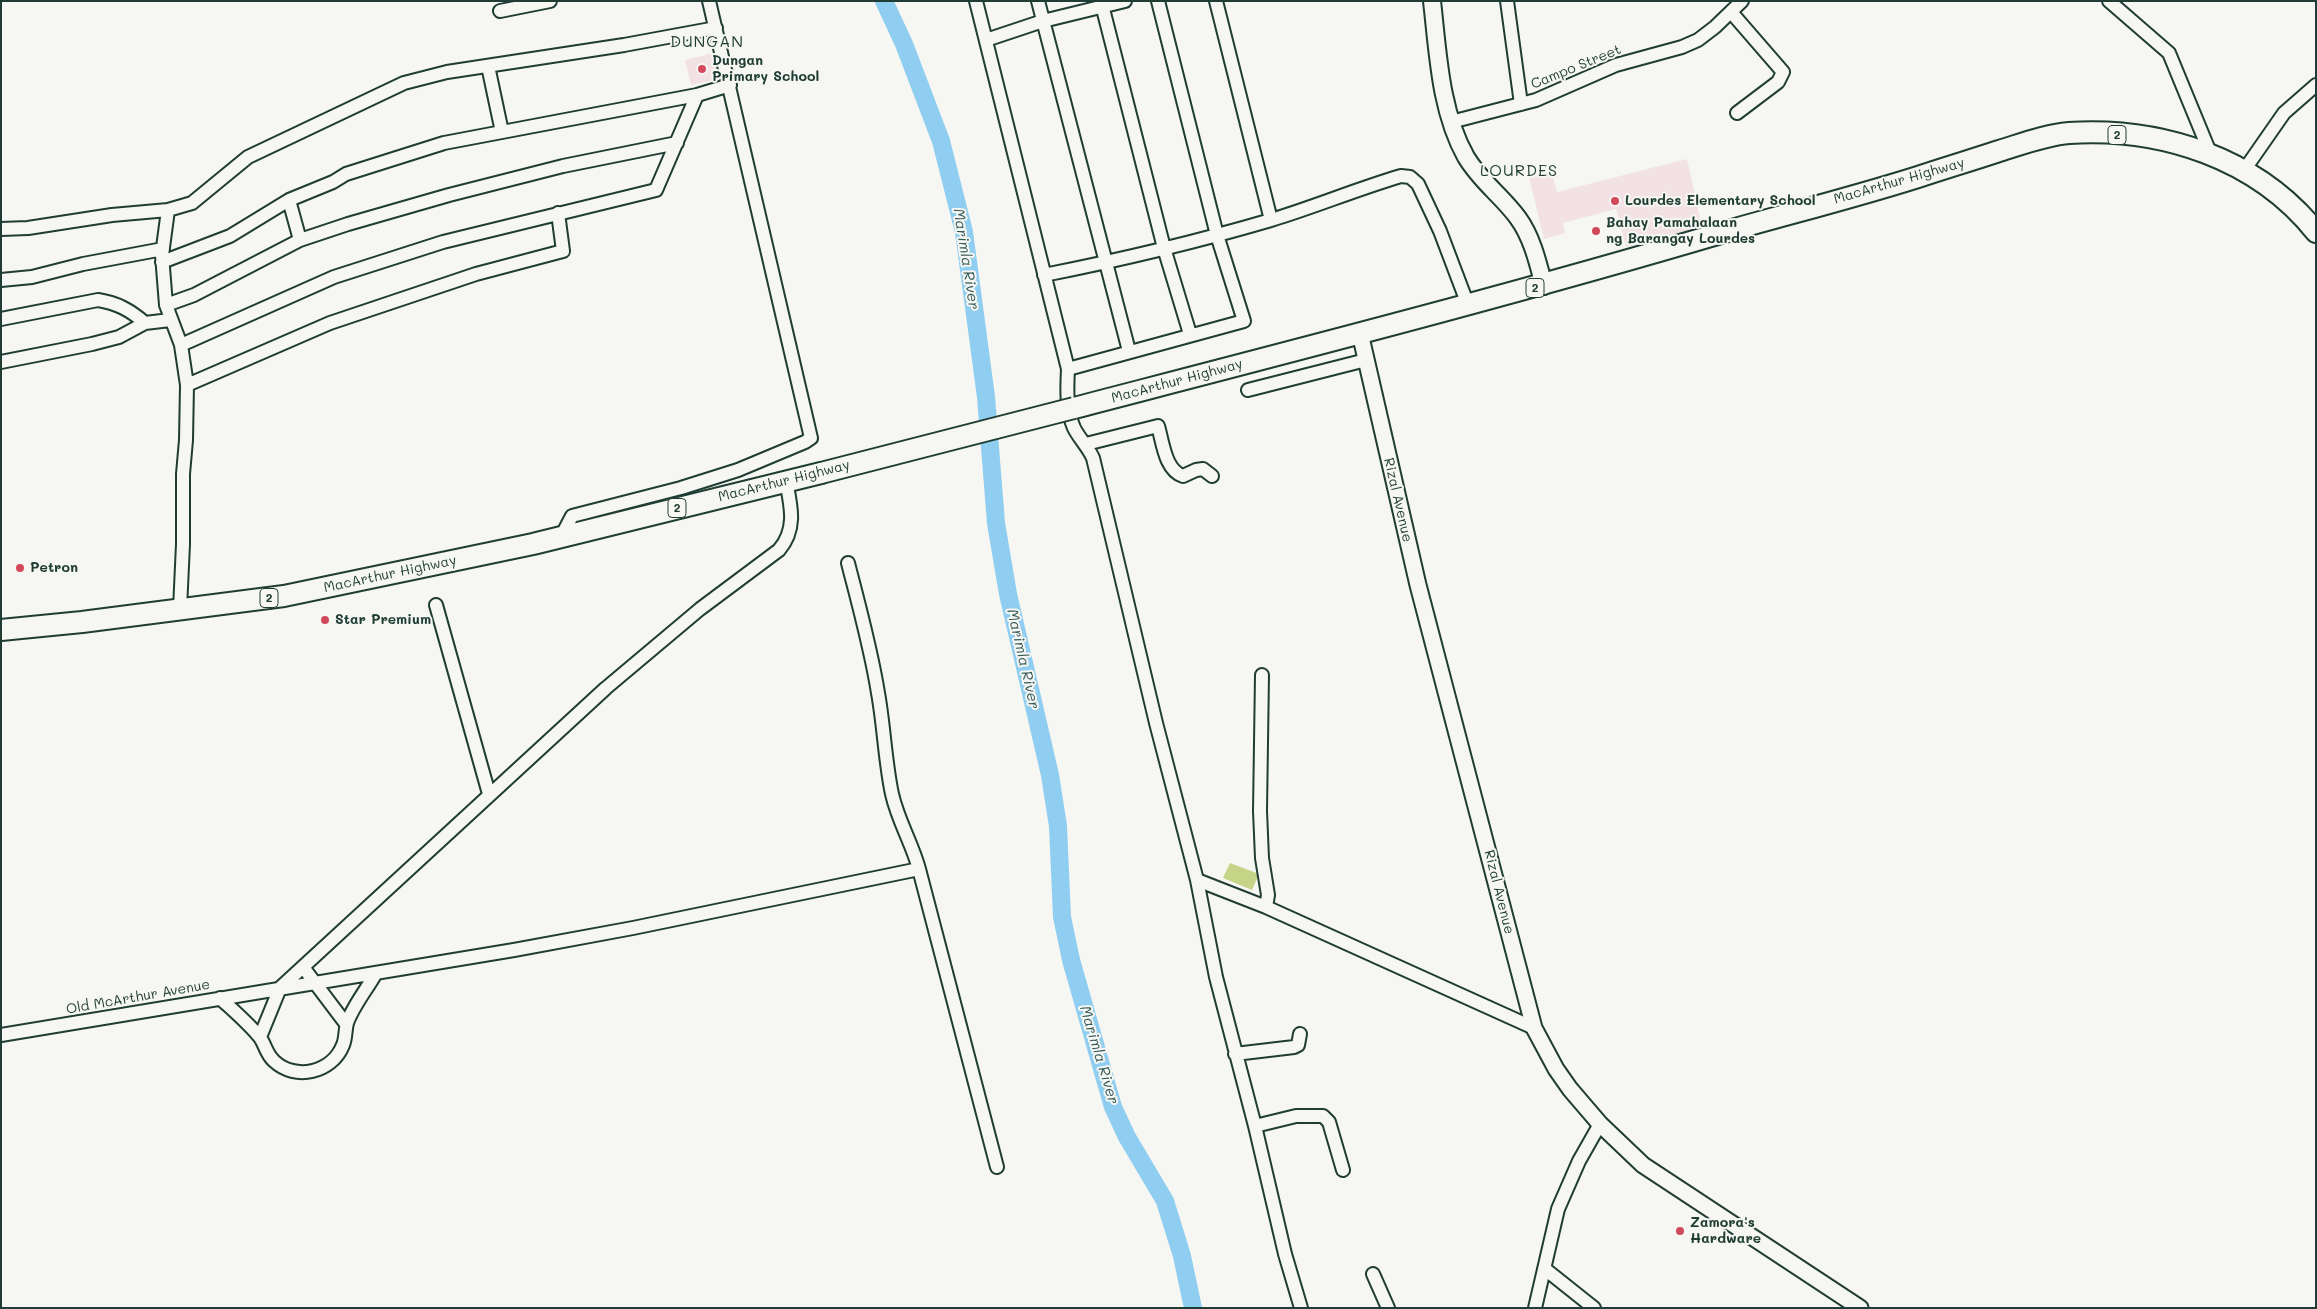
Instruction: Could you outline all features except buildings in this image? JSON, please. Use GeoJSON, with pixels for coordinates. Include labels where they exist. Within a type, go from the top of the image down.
{"type":"FeatureCollection","features":[{"type":"Feature","properties":{"kind":"highway","name":"MacArthur Highway"},"geometry":{"type":"LineString","coordinates":[[1,630],[284,596],[561,537],[1074,408],[1544,286],[1830,201],[1895,184],[2035,139],[2067,133],[2104,133],[2176,142],[2211,155],[2245,169],[2274,190],[2302,215],[2316,232]]}},
{"type":"Feature","properties":{"kind":"main road"},"geometry":{"type":"LineString","coordinates":[[1432,1],[1441,77],[1451,122],[1458,140],[1467,159],[1490,189],[1518,218],[1527,233],[1544,286]]}},
{"type":"Feature","properties":{"kind":"street"},"geometry":{"type":"LineString","coordinates":[[500,11],[550,1]]}},
{"type":"Feature","properties":{"kind":"street"},"geometry":{"type":"LineString","coordinates":[[561,537],[572,516],[681,488],[730,472],[805,442],[810,438],[730,85],[709,1]]}},
{"type":"Feature","properties":{"kind":"street"},"geometry":{"type":"LineString","coordinates":[[976,1],[1068,368],[1066,391],[1074,427],[1093,458],[1156,723],[1197,880],[1208,943],[1235,1054],[1255,1126],[1285,1254],[1301,1308]]}},
{"type":"Feature","properties":{"kind":"street"},"geometry":{"type":"LineString","coordinates":[[1038,1],[1129,351]]}},
{"type":"Feature","properties":{"kind":"street"},"geometry":{"type":"LineString","coordinates":[[986,40],[1102,4],[1126,1]]}},
{"type":"Feature","properties":{"kind":"street"},"geometry":{"type":"LineString","coordinates":[[1068,368],[1244,321],[1217,235],[1158,1]]}},
{"type":"Feature","properties":{"kind":"street"},"geometry":{"type":"LineString","coordinates":[[1216,1],[1271,220]]}},
{"type":"Feature","properties":{"kind":"street"},"geometry":{"type":"LineString","coordinates":[[1507,1],[1521,104]]}},
{"type":"Feature","properties":{"kind":"street","name":"Campo Street"},"geometry":{"type":"LineString","coordinates":[[1451,122],[1551,95],[1616,65],[1682,47],[1715,27],[1742,1]]}},
{"type":"Feature","properties":{"kind":"street"},"geometry":{"type":"LineString","coordinates":[[2109,1],[2169,53],[2211,155]]}},
{"type":"Feature","properties":{"kind":"street"},"geometry":{"type":"LineString","coordinates":[[1102,4],[1164,248],[1190,334]]}},
{"type":"Feature","properties":{"kind":"street"},"geometry":{"type":"LineString","coordinates":[[1731,12],[1782,72],[1778,82],[1737,113]]}},
{"type":"Feature","properties":{"kind":"street"},"geometry":{"type":"LineString","coordinates":[[1,229],[28,228],[112,215],[168,210],[192,203],[248,157],[404,83],[447,72],[716,28]]}},
{"type":"Feature","properties":{"kind":"street"},"geometry":{"type":"LineString","coordinates":[[488,66],[502,132]]}},
{"type":"Feature","properties":{"kind":"street"},"geometry":{"type":"LineString","coordinates":[[162,262],[230,236],[289,200],[328,184],[346,174],[444,143],[697,95],[730,85]]}},
{"type":"Feature","properties":{"kind":"street"},"geometry":{"type":"LineString","coordinates":[[2245,169],[2284,113],[2316,85]]}},
{"type":"Feature","properties":{"kind":"street"},"geometry":{"type":"LineString","coordinates":[[181,345],[334,277],[443,242],[656,190],[697,95]]}},
{"type":"Feature","properties":{"kind":"street"},"geometry":{"type":"LineString","coordinates":[[166,305],[194,295],[300,240],[449,195],[562,166],[677,143]]}},
{"type":"Feature","properties":{"kind":"street"},"geometry":{"type":"LineString","coordinates":[[1044,275],[1107,263],[1217,235],[1271,220],[1401,176],[1410,178],[1418,184],[1468,305]]}},
{"type":"Feature","properties":{"kind":"street"},"geometry":{"type":"LineString","coordinates":[[289,200],[300,240]]}},
{"type":"Feature","properties":{"kind":"street"},"geometry":{"type":"LineString","coordinates":[[168,210],[162,249],[166,305],[170,320],[181,345],[187,384],[186,440],[182,474],[183,544],[180,609]]}},
{"type":"Feature","properties":{"kind":"street"},"geometry":{"type":"LineString","coordinates":[[187,384],[330,322],[476,274],[563,251],[558,213]]}},
{"type":"Feature","properties":{"kind":"street"},"geometry":{"type":"LineString","coordinates":[[1,280],[32,277],[83,264],[162,249]]}},
{"type":"Feature","properties":{"kind":"street"},"geometry":{"type":"LineString","coordinates":[[1,319],[98,300],[114,302],[131,311],[145,323]]}},
{"type":"Feature","properties":{"kind":"street"},"geometry":{"type":"LineString","coordinates":[[1,362],[101,342],[119,337],[145,323],[170,320]]}},
{"type":"Feature","properties":{"kind":"street","name":"Rizal Avenue"},"geometry":{"type":"LineString","coordinates":[[1360,333],[1418,585],[1534,1028],[1561,1076],[1600,1124],[1643,1165],[1860,1308]]}},
{"type":"Feature","properties":{"kind":"street"},"geometry":{"type":"LineString","coordinates":[[1248,390],[1366,360]]}},
{"type":"Feature","properties":{"kind":"street"},"geometry":{"type":"LineString","coordinates":[[1086,444],[1158,426],[1170,466],[1176,474],[1183,476],[1203,469],[1212,476]]}},
{"type":"Feature","properties":{"kind":"street"},"geometry":{"type":"LineString","coordinates":[[260,1037],[280,988],[606,688],[693,615],[779,550],[786,542],[792,523],[786,481]]}},
{"type":"Feature","properties":{"kind":"street"},"geometry":{"type":"LineString","coordinates":[[848,563],[867,637],[878,693],[892,794],[903,832],[911,845],[919,869],[997,1167]]}},
{"type":"Feature","properties":{"kind":"street"},"geometry":{"type":"LineString","coordinates":[[436,604],[489,794]]}},
{"type":"Feature","properties":{"kind":"street"},"geometry":{"type":"LineString","coordinates":[[1262,674],[1260,811],[1262,858],[1268,895],[1266,907]]}},
{"type":"Feature","properties":{"kind":"street"},"geometry":{"type":"LineString","coordinates":[[280,988],[633,928],[919,869]]}},
{"type":"Feature","properties":{"kind":"street"},"geometry":{"type":"LineString","coordinates":[[1197,880],[1266,907],[1534,1028]]}},
{"type":"Feature","properties":{"kind":"street"},"geometry":{"type":"LineString","coordinates":[[303,967],[346,1024]]}},
{"type":"Feature","properties":{"kind":"street"},"geometry":{"type":"LineString","coordinates":[[220,998],[260,1037],[265,1050],[274,1062],[286,1069],[308,1072],[322,1068],[335,1059],[343,1046],[346,1024],[376,973]]}},
{"type":"Feature","properties":{"kind":"street","name":"Old McArthur Avenue"},"geometry":{"type":"LineString","coordinates":[[1,1035],[280,988]]}},
{"type":"Feature","properties":{"kind":"street"},"geometry":{"type":"LineString","coordinates":[[1235,1054],[1294,1047],[1298,1045],[1300,1034]]}},
{"type":"Feature","properties":{"kind":"street"},"geometry":{"type":"LineString","coordinates":[[1255,1126],[1296,1116],[1323,1116],[1329,1122],[1343,1170]]}},
{"type":"Feature","properties":{"kind":"street"},"geometry":{"type":"LineString","coordinates":[[1535,1308],[1546,1269],[1558,1209],[1579,1161],[1600,1124]]}},
{"type":"Feature","properties":{"kind":"street"},"geometry":{"type":"LineString","coordinates":[[1546,1269],[1594,1308]]}},
{"type":"Feature","properties":{"kind":"street"},"geometry":{"type":"LineString","coordinates":[[1373,1274],[1388,1308]]}},
{"type":"Feature","properties":{"kind":"shaded area","name":"Dungan Primary School"},"geometry":{"type":"Polygon","coordinates":[[[714,53],[720,79],[691,85],[685,60],[714,53]]]}},
{"type":"Feature","properties":{"kind":"shaded area","name":"Lourdes Elementary School"},"geometry":{"type":"Polygon","coordinates":[[[1687,159],[1702,227],[1626,247],[1616,209],[1563,223],[1565,233],[1544,239],[1529,178],[1552,173],[1557,192],[1687,159]]]}},
{"type":"Feature","properties":{"kind":"green space"},"geometry":{"type":"Polygon","coordinates":[[[1230,863],[1259,874],[1252,890],[1223,878],[1230,863]]]}},
{"type":"Feature","properties":{"kind":"waterway","name":"Marimla River"},"geometry":{"type":"LineString","coordinates":[[884,1],[904,44],[941,141],[964,232],[986,397],[996,523],[1008,594],[1050,775],[1058,826],[1062,917],[1071,960],[1113,1107],[1127,1137],[1165,1201],[1182,1256],[1193,1308]]}},
{"type":"Feature","properties":{"kind":"place","name":"Dungan Primary School"},"geometry":{"type":"Point","coordinates":[702,69]}},
{"type":"Feature","properties":{"kind":"place","name":"Lourdes Elementary School"},"geometry":{"type":"Point","coordinates":[1615,201]}},
{"type":"Feature","properties":{"kind":"place","name":"Bahay Pamahalaan ng Barangay Lourdes"},"geometry":{"type":"Point","coordinates":[1596,231]}},
{"type":"Feature","properties":{"kind":"place","name":"Petron"},"geometry":{"type":"Point","coordinates":[20,568]}},
{"type":"Feature","properties":{"kind":"place","name":"Star Premium"},"geometry":{"type":"Point","coordinates":[325,620]}},
{"type":"Feature","properties":{"kind":"place","name":"Zamora's Hardware"},"geometry":{"type":"Point","coordinates":[1680,1231]}},
{"type":"Feature","properties":{"kind":"district","name":"DUNGAN"},"geometry":{"type":"Point","coordinates":[707,42]}},
{"type":"Feature","properties":{"kind":"district","name":"LOURDES"},"geometry":{"type":"Point","coordinates":[1519,171]}}]}
